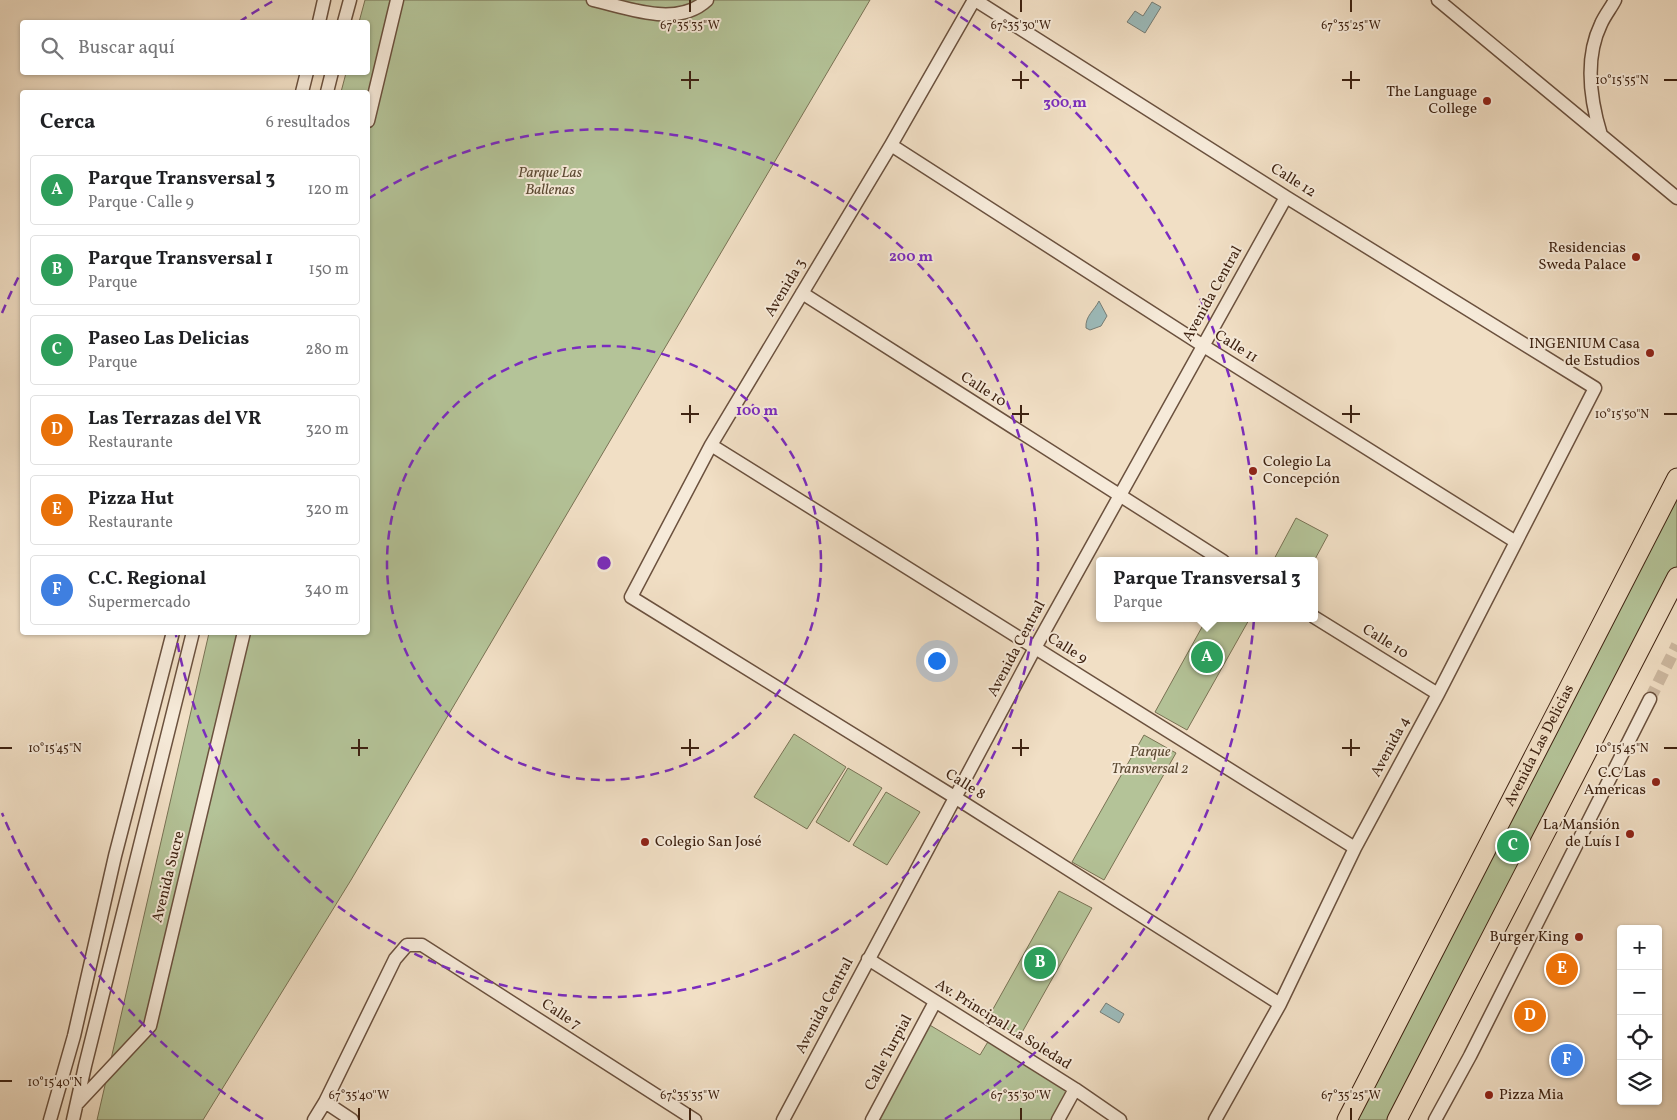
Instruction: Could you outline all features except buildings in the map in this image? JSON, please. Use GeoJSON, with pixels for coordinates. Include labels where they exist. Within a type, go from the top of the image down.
{"type":"FeatureCollection","features":[{"type":"Feature","properties":{"kind":"main road","name":"Avenida Las Delicias"},"geometry":{"type":"LineString","coordinates":[[1348,1120],[1677,478]]}},
{"type":"Feature","properties":{"kind":"main road"},"geometry":{"type":"LineString","coordinates":[[1397,1120],[1677,577]]}},
{"type":"Feature","properties":{"kind":"street"},"geometry":{"type":"LineString","coordinates":[[319,20],[324,0]]}},
{"type":"Feature","properties":{"kind":"street"},"geometry":{"type":"LineString","coordinates":[[345,20],[350,0]]}},
{"type":"Feature","properties":{"kind":"street"},"geometry":{"type":"LineString","coordinates":[[370,113],[397,0]]}},
{"type":"Feature","properties":{"kind":"street"},"geometry":{"type":"LineString","coordinates":[[593,0],[657,14],[683,13],[694,10],[707,0]]}},
{"type":"Feature","properties":{"kind":"street","name":"Avenida 3"},"geometry":{"type":"LineString","coordinates":[[631,597],[711,445],[891,145],[974,0]]}},
{"type":"Feature","properties":{"kind":"street","name":"Calle 12"},"geometry":{"type":"LineString","coordinates":[[974,0],[1595,388]]}},
{"type":"Feature","properties":{"kind":"street"},"geometry":{"type":"LineString","coordinates":[[1438,0],[1677,198]]}},
{"type":"Feature","properties":{"kind":"street"},"geometry":{"type":"LineString","coordinates":[[1601,135],[1594,111],[1589,79],[1592,52],[1600,25],[1615,0]]}},
{"type":"Feature","properties":{"kind":"street"},"geometry":{"type":"LineString","coordinates":[[302,90],[306,75]]}},
{"type":"Feature","properties":{"kind":"street"},"geometry":{"type":"LineString","coordinates":[[328,90],[331,75]]}},
{"type":"Feature","properties":{"kind":"street","name":"Calle 11"},"geometry":{"type":"LineString","coordinates":[[891,145],[1202,345],[1516,542]]}},
{"type":"Feature","properties":{"kind":"street","name":"Avenida Central"},"geometry":{"type":"LineString","coordinates":[[783,1120],[1035,648],[1286,196]]}},
{"type":"Feature","properties":{"kind":"street","name":"Calle 10"},"geometry":{"type":"LineString","coordinates":[[802,293],[1218,557]]}},
{"type":"Feature","properties":{"kind":"street","name":"Avenida 4"},"geometry":{"type":"LineString","coordinates":[[1215,1120],[1280,1004],[1355,848],[1438,694],[1595,388]]}},
{"type":"Feature","properties":{"kind":"street","name":"Calle 9"},"geometry":{"type":"LineString","coordinates":[[711,445],[1355,848]]}},
{"type":"Feature","properties":{"kind":"street","name":"Calle 8"},"geometry":{"type":"LineString","coordinates":[[631,597],[956,798],[1280,1004]]}},
{"type":"Feature","properties":{"kind":"street","name":"Calle 10"},"geometry":{"type":"LineString","coordinates":[[1318,619],[1438,694]]}},
{"type":"Feature","properties":{"kind":"street"},"geometry":{"type":"LineString","coordinates":[[50,1120],[74,1036],[115,856],[172,635]]}},
{"type":"Feature","properties":{"kind":"street","name":"Avenida Sucre"},"geometry":{"type":"LineString","coordinates":[[73,1120],[192,635]]}},
{"type":"Feature","properties":{"kind":"street","name":"Avenida Sucre"},"geometry":{"type":"LineString","coordinates":[[77,1104],[150,1026],[243,635]]}},
{"type":"Feature","properties":{"kind":"street"},"geometry":{"type":"LineString","coordinates":[[1435,1120],[1504,988],[1650,698]]}},
{"type":"Feature","properties":{"kind":"street","name":"Calle 7"},"geometry":{"type":"LineString","coordinates":[[325,1102],[395,958],[407,945],[422,945],[695,1120]]}},
{"type":"Feature","properties":{"kind":"street"},"geometry":{"type":"LineString","coordinates":[[94,949],[114,955]]}},
{"type":"Feature","properties":{"kind":"street","name":"Av. Principal La Soledad"},"geometry":{"type":"LineString","coordinates":[[868,959],[1075,1089],[1120,1120]]}},
{"type":"Feature","properties":{"kind":"street","name":"Calle Turpial"},"geometry":{"type":"LineString","coordinates":[[872,1120],[935,1002]]}},
{"type":"Feature","properties":{"kind":"street"},"geometry":{"type":"LineString","coordinates":[[1058,1120],[1075,1089]]}},
{"type":"Feature","properties":{"kind":"street"},"geometry":{"type":"LineString","coordinates":[[314,1120],[325,1102],[352,1120]]}},
{"type":"Feature","properties":{"kind":"green space","name":"Parque Las Ballenas"},"geometry":{"type":"Polygon","coordinates":[[[365,0],[870,0],[351,880],[203,1120],[97,1120],[209,635],[370,635],[370,90],[342,90],[345,75],[370,75],[370,20],[360,20],[365,0]]]}},
{"type":"Feature","properties":{"kind":"green space"},"geometry":{"type":"Polygon","coordinates":[[[1677,484],[1677,571],[1397,1120],[1347,1120],[1677,484]]]}},
{"type":"Feature","properties":{"kind":"green space","name":"Colegio La Concepción"},"geometry":{"type":"Polygon","coordinates":[[[1296,518],[1328,535],[1316,557],[1275,557],[1296,518]]]}},
{"type":"Feature","properties":{"kind":"green space"},"geometry":{"type":"Polygon","coordinates":[[[1205,622],[1248,622],[1187,730],[1155,712],[1205,622]]]}},
{"type":"Feature","properties":{"kind":"green space"},"geometry":{"type":"Polygon","coordinates":[[[794,734],[846,767],[807,829],[754,797],[794,734]]]}},
{"type":"Feature","properties":{"kind":"green space","name":"Parque Transversal 2"},"geometry":{"type":"Polygon","coordinates":[[[1144,735],[1176,753],[1104,880],[1072,862],[1144,735]]]}},
{"type":"Feature","properties":{"kind":"green space"},"geometry":{"type":"Polygon","coordinates":[[[848,768],[882,788],[849,842],[816,822],[848,768]]]}},
{"type":"Feature","properties":{"kind":"green space"},"geometry":{"type":"Polygon","coordinates":[[[886,792],[920,812],[887,865],[853,845],[886,792]]]}},
{"type":"Feature","properties":{"kind":"green space"},"geometry":{"type":"Polygon","coordinates":[[[1059,891],[1092,908],[1020,1036],[988,1018],[1059,891]]]}},
{"type":"Feature","properties":{"kind":"green space"},"geometry":{"type":"Polygon","coordinates":[[[928,1024],[980,1055],[989,1040],[1069,1091],[1054,1120],[875,1120],[928,1024]]]}},
{"type":"Feature","properties":{"kind":"water"},"geometry":{"type":"Polygon","coordinates":[[[1152,2],[1161,7],[1145,33],[1127,22],[1135,11],[1143,16],[1152,2]]]}},
{"type":"Feature","properties":{"kind":"water"},"geometry":{"type":"Polygon","coordinates":[[[1099,301],[1107,316],[1101,326],[1090,330],[1086,328],[1087,320],[1099,301]]]}},
{"type":"Feature","properties":{"kind":"water"},"geometry":{"type":"Polygon","coordinates":[[[1106,1003],[1124,1014],[1119,1023],[1100,1012],[1106,1003]]]}},
{"type":"Feature","properties":{"kind":"tunnel"},"geometry":{"type":"LineString","coordinates":[[1650,699],[1677,645]]}},
{"type":"Feature","properties":{"kind":"place","name":"The Language College"},"geometry":{"type":"Point","coordinates":[1487,101]}},
{"type":"Feature","properties":{"kind":"place","name":"Residencias Sweda Palace"},"geometry":{"type":"Point","coordinates":[1636,257]}},
{"type":"Feature","properties":{"kind":"place","name":"INGENIUM Casa de Estudios"},"geometry":{"type":"Point","coordinates":[1650,353]}},
{"type":"Feature","properties":{"kind":"place","name":"Colegio La Concepción"},"geometry":{"type":"Point","coordinates":[1253,471]}},
{"type":"Feature","properties":{"kind":"place","name":"Parque Transversal 3"},"geometry":{"type":"Point","coordinates":[1207,657]}},
{"type":"Feature","properties":{"kind":"place","name":"C.C Las Americas"},"geometry":{"type":"Point","coordinates":[1656,782]}},
{"type":"Feature","properties":{"kind":"place","name":"La Mansión de Luís I"},"geometry":{"type":"Point","coordinates":[1630,834]}},
{"type":"Feature","properties":{"kind":"place","name":"Colegio San José"},"geometry":{"type":"Point","coordinates":[645,842]}},
{"type":"Feature","properties":{"kind":"place","name":"Paseo Las Delicias"},"geometry":{"type":"Point","coordinates":[1513,846]}},
{"type":"Feature","properties":{"kind":"place","name":"Burger King"},"geometry":{"type":"Point","coordinates":[1579,937]}},
{"type":"Feature","properties":{"kind":"place","name":"Parque Transversal 1"},"geometry":{"type":"Point","coordinates":[1040,963]}},
{"type":"Feature","properties":{"kind":"place","name":"Pizza Hut"},"geometry":{"type":"Point","coordinates":[1562,969]}},
{"type":"Feature","properties":{"kind":"place","name":"Las Terrazas del VR"},"geometry":{"type":"Point","coordinates":[1530,1016]}},
{"type":"Feature","properties":{"kind":"place","name":"C.C. Regional"},"geometry":{"type":"Point","coordinates":[1567,1060]}},
{"type":"Feature","properties":{"kind":"place","name":"Pizza Mia"},"geometry":{"type":"Point","coordinates":[1489,1095]}}]}
